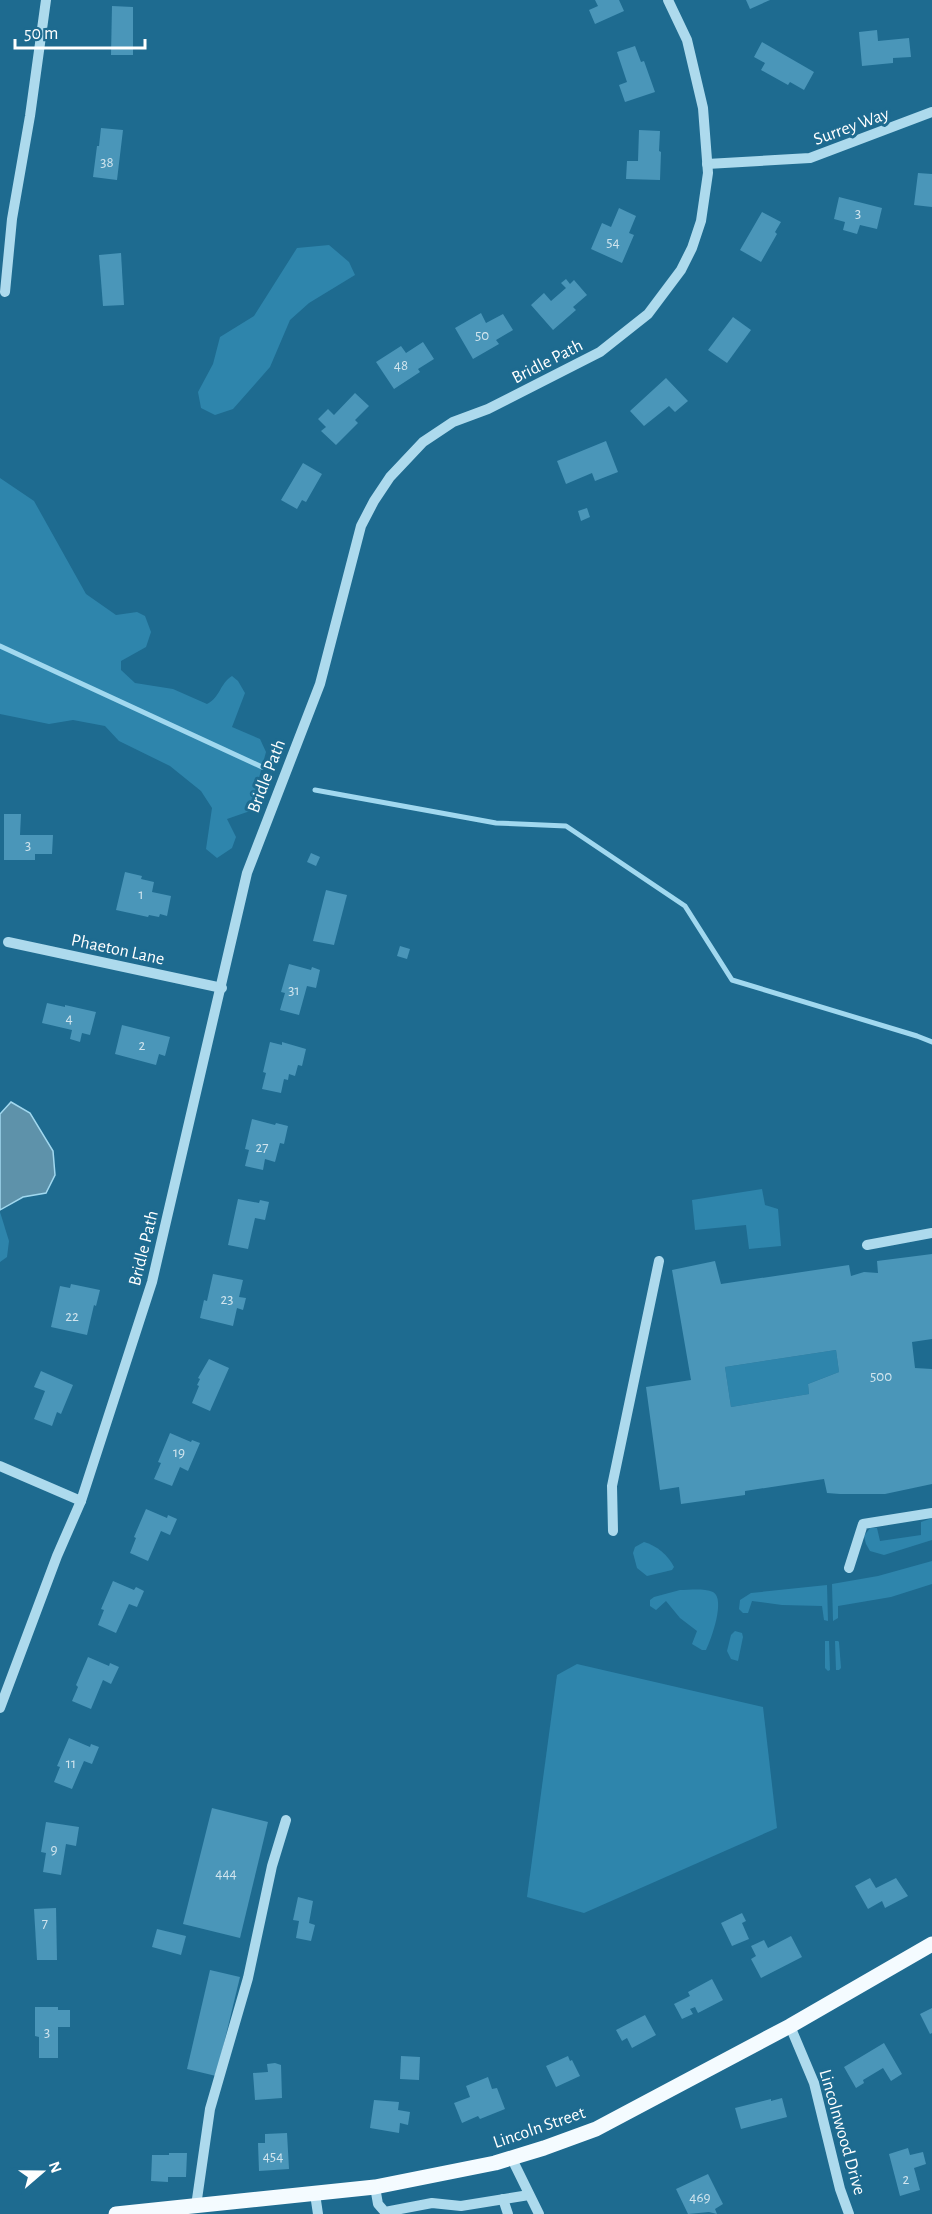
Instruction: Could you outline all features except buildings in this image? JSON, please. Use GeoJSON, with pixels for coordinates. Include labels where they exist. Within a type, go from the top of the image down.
{"type":"FeatureCollection","features":[{"type":"Feature","properties":{"kind":"main road","name":"Lincoln Street"},"geometry":{"type":"LineString","coordinates":[[116,2214],[375,2187],[463,2170],[596,2129],[790,2026],[932,1944]]}},
{"type":"Feature","properties":{"kind":"street"},"geometry":{"type":"LineString","coordinates":[[5,292],[12,219],[30,116],[46,0]]}},
{"type":"Feature","properties":{"kind":"street","name":"Bridle Path"},"geometry":{"type":"LineString","coordinates":[[0,1708],[57,1556],[81,1501],[152,1282],[247,873],[320,684],[361,526],[390,477],[423,442],[453,422],[488,409],[600,352],[648,314],[681,270],[692,248],[701,221],[707,164],[703,108],[687,40],[668,0]]}},
{"type":"Feature","properties":{"kind":"street","name":"Surrey Way"},"geometry":{"type":"LineString","coordinates":[[707,164],[810,158],[932,112]]}},
{"type":"Feature","properties":{"kind":"street","name":"Phaeton Lane"},"geometry":{"type":"LineString","coordinates":[[8,942],[222,988]]}},
{"type":"Feature","properties":{"kind":"street"},"geometry":{"type":"LineString","coordinates":[[867,1245],[932,1233]]}},
{"type":"Feature","properties":{"kind":"street"},"geometry":{"type":"LineString","coordinates":[[613,1531],[612,1486],[659,1261]]}},
{"type":"Feature","properties":{"kind":"street"},"geometry":{"type":"LineString","coordinates":[[0,1466],[81,1501]]}},
{"type":"Feature","properties":{"kind":"street"},"geometry":{"type":"LineString","coordinates":[[849,1568],[863,1524],[932,1513]]}},
{"type":"Feature","properties":{"kind":"street"},"geometry":{"type":"LineString","coordinates":[[196,2206],[210,2109],[248,1978],[272,1866],[286,1820]]}},
{"type":"Feature","properties":{"kind":"street","name":"Lincolnwood Drive"},"geometry":{"type":"LineString","coordinates":[[790,2026],[814,2083],[840,2189],[849,2214]]}},
{"type":"Feature","properties":{"kind":"street"},"geometry":{"type":"LineString","coordinates":[[511,2157],[539,2214]]}},
{"type":"Feature","properties":{"kind":"street"},"geometry":{"type":"LineString","coordinates":[[375,2187],[378,2204],[385,2212],[432,2203],[461,2206],[529,2195]]}},
{"type":"Feature","properties":{"kind":"street"},"geometry":{"type":"LineString","coordinates":[[315,2194],[318,2214]]}},
{"type":"Feature","properties":{"kind":"street"},"geometry":{"type":"LineString","coordinates":[[503,2199],[508,2214]]}},
{"type":"Feature","properties":{"kind":"shaded area"},"geometry":{"type":"Polygon","coordinates":[[[329,245],[349,262],[355,275],[309,303],[290,320],[270,367],[233,409],[215,415],[201,408],[198,392],[213,364],[220,337],[254,316],[297,248],[329,245]]]}},
{"type":"Feature","properties":{"kind":"shaded area"},"geometry":{"type":"Polygon","coordinates":[[[0,478],[34,501],[86,594],[116,615],[137,612],[145,616],[151,632],[146,647],[121,661],[121,670],[135,683],[173,689],[207,704],[215,698],[225,682],[232,676],[245,693],[232,727],[260,739],[266,752],[250,811],[227,819],[236,837],[232,848],[217,858],[206,849],[212,808],[201,791],[170,766],[119,741],[105,726],[73,720],[49,724],[0,714],[0,478]]]}},
{"type":"Feature","properties":{"kind":"shaded area"},"geometry":{"type":"Polygon","coordinates":[[[11,1102],[30,1113],[53,1151],[55,1175],[46,1193],[23,1197],[0,1210],[0,1114],[11,1102]]]}},
{"type":"Feature","properties":{"kind":"shaded area"},"geometry":{"type":"Polygon","coordinates":[[[762,1189],[765,1205],[778,1209],[781,1246],[749,1249],[746,1225],[695,1230],[692,1200],[762,1189]]]}},
{"type":"Feature","properties":{"kind":"shaded area"},"geometry":{"type":"Polygon","coordinates":[[[0,1212],[9,1241],[7,1257],[0,1262],[0,1212]]]}},
{"type":"Feature","properties":{"kind":"shaded area"},"geometry":{"type":"Polygon","coordinates":[[[836,1350],[839,1372],[808,1384],[809,1394],[731,1407],[725,1367],[836,1350]]]}},
{"type":"Feature","properties":{"kind":"shaded area"},"geometry":{"type":"Polygon","coordinates":[[[932,1518],[932,1540],[884,1555],[870,1551],[866,1544],[864,1536],[870,1528],[877,1528],[880,1541],[921,1535],[921,1522],[932,1518]]]}},
{"type":"Feature","properties":{"kind":"shaded area"},"geometry":{"type":"Polygon","coordinates":[[[644,1542],[665,1555],[674,1567],[672,1570],[647,1576],[637,1568],[633,1553],[635,1547],[644,1542]]]}},
{"type":"Feature","properties":{"kind":"shaded area"},"geometry":{"type":"Polygon","coordinates":[[[932,1561],[932,1584],[891,1597],[838,1606],[838,1618],[833,1621],[832,1584],[878,1576],[932,1561]]]}},
{"type":"Feature","properties":{"kind":"shaded area"},"geometry":{"type":"Polygon","coordinates":[[[827,1585],[828,1621],[824,1620],[822,1606],[782,1605],[752,1601],[748,1613],[743,1613],[739,1609],[740,1600],[751,1593],[827,1585]]]}},
{"type":"Feature","properties":{"kind":"shaded area"},"geometry":{"type":"Polygon","coordinates":[[[680,1590],[705,1590],[717,1596],[718,1611],[706,1650],[692,1644],[697,1631],[680,1618],[666,1601],[656,1610],[650,1606],[650,1600],[654,1597],[680,1590]]]}},
{"type":"Feature","properties":{"kind":"shaded area"},"geometry":{"type":"Polygon","coordinates":[[[735,1631],[742,1633],[743,1637],[738,1661],[731,1659],[727,1651],[731,1635],[735,1631]]]}},
{"type":"Feature","properties":{"kind":"shaded area"},"geometry":{"type":"Polygon","coordinates":[[[825,1641],[829,1641],[830,1670],[828,1671],[825,1668],[825,1641]]]}},
{"type":"Feature","properties":{"kind":"shaded area"},"geometry":{"type":"Polygon","coordinates":[[[835,1641],[839,1642],[841,1668],[839,1670],[836,1670],[835,1641]]]}},
{"type":"Feature","properties":{"kind":"shaded area"},"geometry":{"type":"Polygon","coordinates":[[[577,1664],[763,1707],[777,1828],[584,1913],[527,1897],[557,1675],[577,1664]]]}},
{"type":"Feature","properties":{"kind":"waterway"},"geometry":{"type":"LineString","coordinates":[[0,646],[262,767]]}},
{"type":"Feature","properties":{"kind":"waterway"},"geometry":{"type":"LineString","coordinates":[[315,790],[496,823],[566,826],[685,906],[732,980],[932,1042]]}}]}
